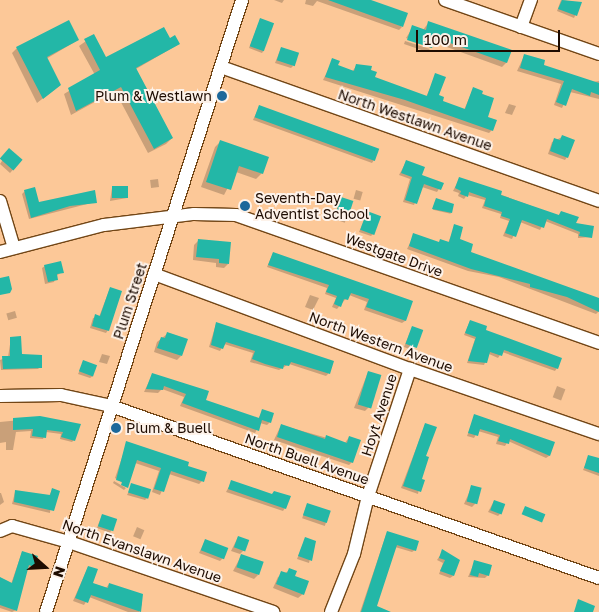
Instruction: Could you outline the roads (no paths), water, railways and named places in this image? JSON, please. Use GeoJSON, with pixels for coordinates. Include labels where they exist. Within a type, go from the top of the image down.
{"type":"FeatureCollection","features":[{"type":"Feature","properties":{"kind":"street","name":"Plum Street"},"geometry":{"type":"LineString","coordinates":[[46,612],[171,216],[242,0]]}},
{"type":"Feature","properties":{"kind":"street"},"geometry":{"type":"LineString","coordinates":[[445,0],[599,54]]}},
{"type":"Feature","properties":{"kind":"street"},"geometry":{"type":"LineString","coordinates":[[521,27],[531,0]]}},
{"type":"Feature","properties":{"kind":"street","name":"North Westlawn Avenue"},"geometry":{"type":"LineString","coordinates":[[221,67],[599,201]]}},
{"type":"Feature","properties":{"kind":"street"},"geometry":{"type":"LineString","coordinates":[[0,201],[14,248]]}},
{"type":"Feature","properties":{"kind":"street","name":"Westgate Drive"},"geometry":{"type":"LineString","coordinates":[[0,252],[104,225],[171,216],[214,214],[256,220],[599,343]]}},
{"type":"Feature","properties":{"kind":"street","name":"North Western Avenue"},"geometry":{"type":"LineString","coordinates":[[154,274],[410,369],[599,434]]}},
{"type":"Feature","properties":{"kind":"street","name":"Hoyt Avenue"},"geometry":{"type":"LineString","coordinates":[[331,612],[354,554],[368,496],[410,369]]}},
{"type":"Feature","properties":{"kind":"street","name":"North Buell Avenue"},"geometry":{"type":"LineString","coordinates":[[0,396],[61,395],[111,406],[599,578]]}},
{"type":"Feature","properties":{"kind":"street","name":"North Evanslawn Avenue"},"geometry":{"type":"LineString","coordinates":[[0,531],[12,526],[69,542],[273,612]]}},
{"type":"Feature","properties":{"kind":"place","name":"Plum & Westlawn"},"geometry":{"type":"Point","coordinates":[222,96]}},
{"type":"Feature","properties":{"kind":"place","name":"Seventh-Day Adventist School"},"geometry":{"type":"Point","coordinates":[245,206]}},
{"type":"Feature","properties":{"kind":"place","name":"Plum & Buell"},"geometry":{"type":"Point","coordinates":[116,428]}}]}
